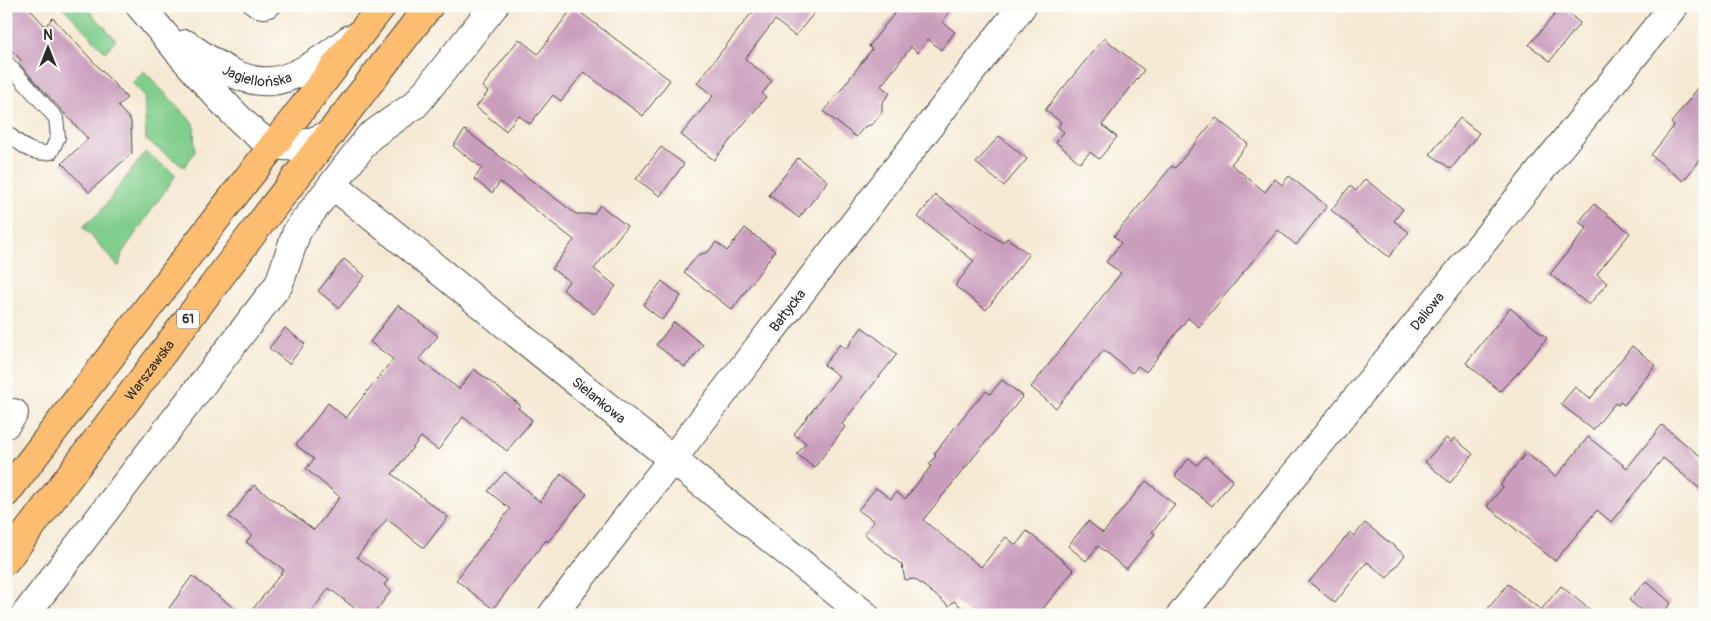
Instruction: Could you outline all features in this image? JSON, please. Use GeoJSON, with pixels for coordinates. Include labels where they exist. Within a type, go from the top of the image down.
{"type":"FeatureCollection","features":[{"type":"Feature","properties":{"kind":"main road"},"geometry":{"type":"LineString","coordinates":[[6,493],[382,6]]}},
{"type":"Feature","properties":{"kind":"main road","name":"Warszawska"},"geometry":{"type":"LineString","coordinates":[[6,560],[429,6]]}},
{"type":"Feature","properties":{"kind":"street"},"geometry":{"type":"LineString","coordinates":[[444,71],[474,6]]}},
{"type":"Feature","properties":{"kind":"street"},"geometry":{"type":"LineString","coordinates":[[25,615],[279,284],[297,231],[368,137],[416,104],[494,6]]}},
{"type":"Feature","properties":{"kind":"street","name":"Bałtycka"},"geometry":{"type":"LineString","coordinates":[[552,615],[1022,6]]}},
{"type":"Feature","properties":{"kind":"street","name":"Daliowa"},"geometry":{"type":"LineString","coordinates":[[1181,615],[1674,6]]}},
{"type":"Feature","properties":{"kind":"street","name":"Jagiellońska"},"geometry":{"type":"LineString","coordinates":[[145,12],[214,63],[234,75],[258,82],[287,80],[317,65],[365,28]]}},
{"type":"Feature","properties":{"kind":"street","name":"Jagiellońska"},"geometry":{"type":"LineString","coordinates":[[145,12],[234,114],[257,136],[274,146]]}},
{"type":"Feature","properties":{"kind":"street"},"geometry":{"type":"LineString","coordinates":[[274,146],[311,143],[330,134]]}},
{"type":"Feature","properties":{"kind":"street","name":"Sielankowa"},"geometry":{"type":"LineString","coordinates":[[333,185],[865,615]]}},
{"type":"Feature","properties":{"kind":"lane"},"geometry":{"type":"LineString","coordinates":[[251,6],[265,11],[275,6]]}},
{"type":"Feature","properties":{"kind":"lane"},"geometry":{"type":"LineString","coordinates":[[6,62],[56,118],[58,137],[51,152],[42,153],[28,150],[6,132]]}},
{"type":"Feature","properties":{"kind":"green space"},"geometry":{"type":"Polygon","coordinates":[[[62,6],[85,6],[116,40],[105,52],[62,6]]]}},
{"type":"Feature","properties":{"kind":"green space"},"geometry":{"type":"Polygon","coordinates":[[[144,71],[194,124],[195,152],[184,167],[146,140],[144,95],[132,83],[144,71]]]}},
{"type":"Feature","properties":{"kind":"green space"},"geometry":{"type":"Polygon","coordinates":[[[145,152],[176,175],[122,253],[119,267],[83,227],[100,212],[145,152]]]}},
{"type":"Feature","properties":{"kind":"building"},"geometry":{"type":"Polygon","coordinates":[[[6,6],[27,6],[45,26],[53,18],[127,98],[118,106],[131,121],[132,153],[89,192],[62,163],[88,139],[18,63],[21,60],[6,45],[6,6]]]}},
{"type":"Feature","properties":{"kind":"building"},"geometry":{"type":"Polygon","coordinates":[[[757,6],[820,6],[795,36],[775,20],[745,59],[772,81],[762,94],[766,97],[714,160],[681,135],[713,96],[697,83],[757,6]]]}},
{"type":"Feature","properties":{"kind":"building"},"geometry":{"type":"Polygon","coordinates":[[[900,6],[953,6],[942,22],[955,32],[941,50],[928,39],[918,53],[911,47],[881,86],[890,93],[882,103],[882,112],[873,124],[864,127],[856,137],[824,112],[872,49],[869,46],[900,6]]]}},
{"type":"Feature","properties":{"kind":"building"},"geometry":{"type":"Polygon","coordinates":[[[573,7],[670,80],[643,116],[584,72],[561,101],[553,95],[530,124],[518,115],[506,131],[476,107],[488,92],[482,87],[519,39],[538,54],[573,7]]]}},
{"type":"Feature","properties":{"kind":"building"},"geometry":{"type":"Polygon","coordinates":[[[1561,7],[1580,23],[1550,61],[1529,45],[1561,7]]]}},
{"type":"Feature","properties":{"kind":"building"},"geometry":{"type":"Polygon","coordinates":[[[1104,38],[1144,70],[1102,125],[1117,137],[1099,159],[1090,152],[1080,163],[1056,142],[1064,132],[1058,127],[1061,122],[1045,110],[1104,38]]]}},
{"type":"Feature","properties":{"kind":"building"},"geometry":{"type":"Polygon","coordinates":[[[1705,79],[1705,154],[1683,181],[1651,155],[1674,126],[1671,123],[1705,79]]]}},
{"type":"Feature","properties":{"kind":"building"},"geometry":{"type":"Polygon","coordinates":[[[1216,118],[1248,144],[1231,164],[1265,192],[1275,179],[1282,185],[1289,176],[1327,206],[1296,245],[1278,230],[1199,327],[1188,318],[1146,372],[1138,366],[1132,373],[1104,350],[1056,408],[1031,387],[1121,273],[1106,262],[1121,243],[1114,236],[1172,166],[1175,168],[1216,118]]]}},
{"type":"Feature","properties":{"kind":"building"},"geometry":{"type":"Polygon","coordinates":[[[1460,118],[1479,133],[1451,169],[1430,154],[1460,118]]]}},
{"type":"Feature","properties":{"kind":"building"},"geometry":{"type":"Polygon","coordinates":[[[465,130],[576,214],[594,214],[600,205],[627,226],[594,269],[616,286],[594,314],[563,290],[569,281],[552,269],[574,240],[500,182],[492,193],[474,179],[482,168],[453,146],[465,130]]]}},
{"type":"Feature","properties":{"kind":"building"},"geometry":{"type":"Polygon","coordinates":[[[999,136],[1027,159],[1004,186],[976,163],[999,136]]]}},
{"type":"Feature","properties":{"kind":"building"},"geometry":{"type":"Polygon","coordinates":[[[661,147],[684,164],[660,196],[636,179],[661,147]]]}},
{"type":"Feature","properties":{"kind":"building"},"geometry":{"type":"Polygon","coordinates":[[[798,158],[828,181],[799,218],[769,195],[798,158]]]}},
{"type":"Feature","properties":{"kind":"building"},"geometry":{"type":"Polygon","coordinates":[[[1365,179],[1403,209],[1394,221],[1409,232],[1389,257],[1331,210],[1350,186],[1356,191],[1365,179]]]}},
{"type":"Feature","properties":{"kind":"building"},"geometry":{"type":"Polygon","coordinates":[[[935,195],[1003,243],[1007,238],[1029,254],[986,310],[955,286],[974,261],[918,217],[935,195]]]}},
{"type":"Feature","properties":{"kind":"building"},"geometry":{"type":"Polygon","coordinates":[[[1594,204],[1630,233],[1597,274],[1607,283],[1589,305],[1550,274],[1587,228],[1579,222],[1594,204]]]}},
{"type":"Feature","properties":{"kind":"building"},"geometry":{"type":"Polygon","coordinates":[[[745,228],[775,251],[732,310],[684,272],[698,255],[708,252],[716,242],[727,251],[745,228]]]}},
{"type":"Feature","properties":{"kind":"building"},"geometry":{"type":"Polygon","coordinates":[[[344,259],[365,276],[339,308],[318,291],[344,259]]]}},
{"type":"Feature","properties":{"kind":"building"},"geometry":{"type":"Polygon","coordinates":[[[662,281],[681,296],[662,320],[643,305],[662,281]]]}},
{"type":"Feature","properties":{"kind":"building"},"geometry":{"type":"Polygon","coordinates":[[[398,305],[438,336],[419,359],[459,389],[474,369],[520,405],[518,408],[532,420],[507,451],[463,417],[438,450],[421,437],[392,474],[448,517],[424,548],[387,519],[357,557],[388,580],[384,585],[391,591],[373,615],[363,615],[329,588],[309,615],[248,615],[284,570],[246,542],[252,535],[229,517],[254,485],[314,530],[340,497],[306,469],[314,459],[296,445],[328,403],[346,418],[393,359],[370,342],[398,305]]]}},
{"type":"Feature","properties":{"kind":"building"},"geometry":{"type":"Polygon","coordinates":[[[1510,308],[1547,338],[1518,373],[1500,391],[1466,363],[1510,308]]]}},
{"type":"Feature","properties":{"kind":"building"},"geometry":{"type":"Polygon","coordinates":[[[674,322],[703,345],[685,367],[656,345],[674,322]]]}},
{"type":"Feature","properties":{"kind":"building"},"geometry":{"type":"Polygon","coordinates":[[[862,327],[897,354],[842,424],[845,427],[814,468],[797,454],[806,443],[794,434],[839,376],[824,365],[840,344],[846,349],[862,327]]]}},
{"type":"Feature","properties":{"kind":"building"},"geometry":{"type":"Polygon","coordinates":[[[285,328],[305,344],[289,364],[269,348],[285,328]]]}},
{"type":"Feature","properties":{"kind":"building"},"geometry":{"type":"Polygon","coordinates":[[[1632,346],[1656,365],[1624,405],[1620,402],[1618,405],[1615,403],[1593,430],[1561,404],[1575,387],[1590,399],[1632,346]]]}},
{"type":"Feature","properties":{"kind":"building"},"geometry":{"type":"Polygon","coordinates":[[[1002,380],[1023,396],[923,520],[981,567],[1006,537],[1016,545],[1027,531],[1074,570],[1038,615],[971,615],[954,601],[949,606],[915,579],[905,580],[902,565],[864,534],[874,521],[858,510],[876,488],[891,499],[896,492],[905,499],[931,466],[929,464],[936,456],[934,454],[967,412],[986,391],[990,394],[1002,380]]]}},
{"type":"Feature","properties":{"kind":"building"},"geometry":{"type":"Polygon","coordinates":[[[1662,425],[1705,460],[1705,493],[1663,458],[1611,522],[1597,510],[1555,561],[1487,506],[1503,487],[1500,485],[1526,453],[1556,477],[1588,437],[1627,468],[1662,425]]]}},
{"type":"Feature","properties":{"kind":"building"},"geometry":{"type":"Polygon","coordinates":[[[1446,438],[1451,442],[1454,438],[1473,454],[1450,483],[1425,462],[1446,438]]]}},
{"type":"Feature","properties":{"kind":"building"},"geometry":{"type":"Polygon","coordinates":[[[1205,456],[1233,480],[1212,506],[1175,476],[1189,458],[1197,465],[1205,456]]]}},
{"type":"Feature","properties":{"kind":"building"},"geometry":{"type":"Polygon","coordinates":[[[505,472],[540,502],[561,474],[587,494],[548,542],[546,540],[493,609],[456,580],[510,509],[488,491],[505,472]]]}},
{"type":"Feature","properties":{"kind":"building"},"geometry":{"type":"Polygon","coordinates":[[[1146,481],[1175,505],[1152,532],[1155,534],[1126,569],[1098,546],[1086,561],[1068,546],[1088,521],[1103,533],[1146,481]]]}},
{"type":"Feature","properties":{"kind":"building"},"geometry":{"type":"Polygon","coordinates":[[[1365,523],[1405,555],[1387,578],[1367,562],[1335,603],[1309,582],[1350,532],[1354,536],[1365,523]]]}},
{"type":"Feature","properties":{"kind":"building"},"geometry":{"type":"Polygon","coordinates":[[[192,576],[243,615],[164,615],[192,576]]]}},
{"type":"Feature","properties":{"kind":"building"},"geometry":{"type":"Polygon","coordinates":[[[1646,581],[1671,603],[1661,615],[1646,615],[1629,600],[1646,581]]]}},
{"type":"Feature","properties":{"kind":"building"},"geometry":{"type":"Polygon","coordinates":[[[1508,584],[1541,610],[1561,586],[1596,615],[1483,615],[1508,584]]]}}]}
